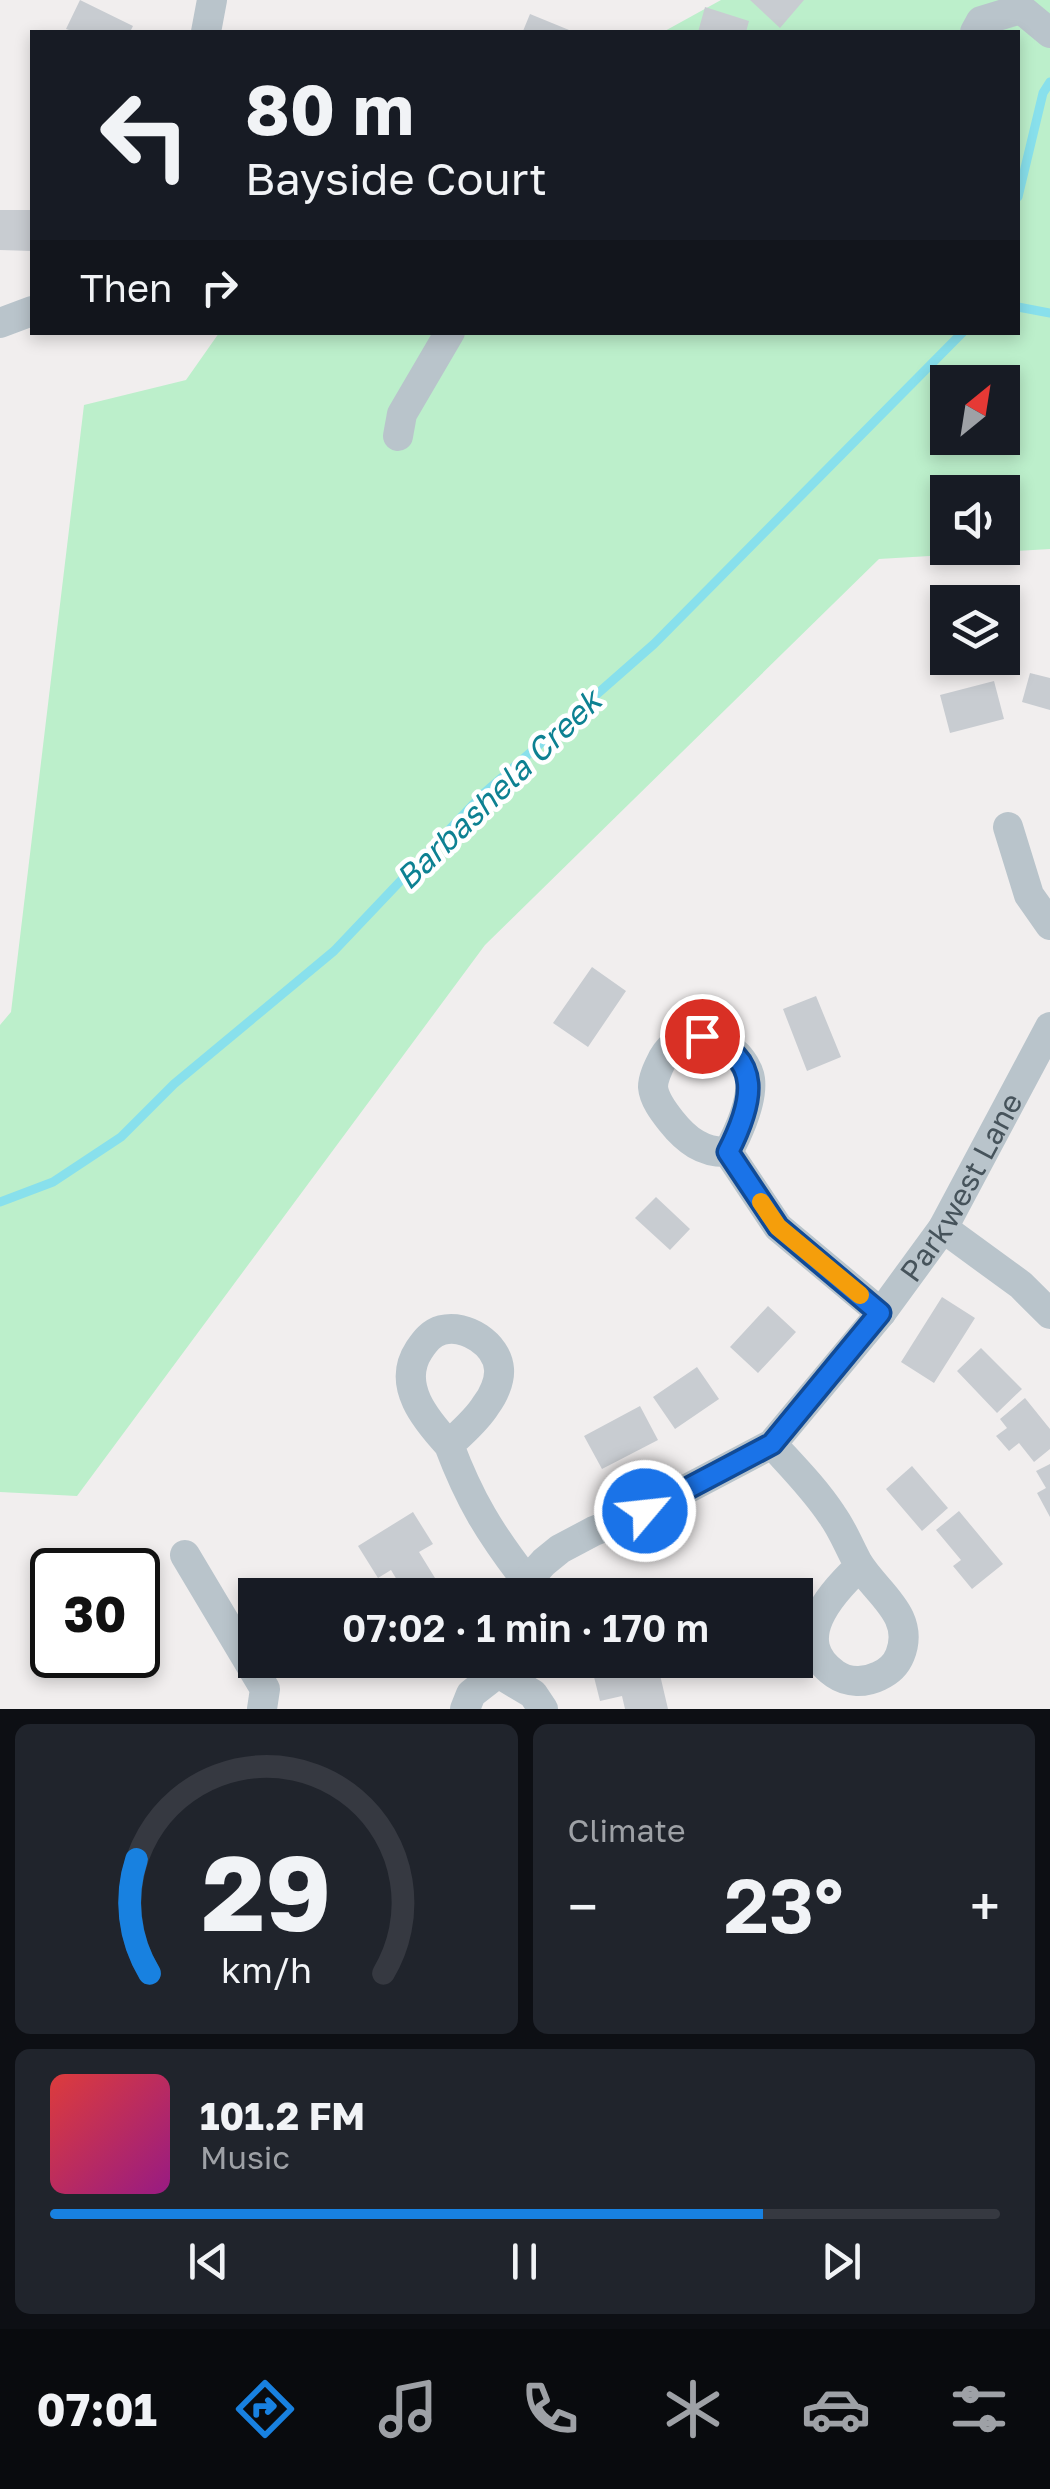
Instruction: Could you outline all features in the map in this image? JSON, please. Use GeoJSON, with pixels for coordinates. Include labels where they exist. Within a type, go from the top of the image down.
{"type":"FeatureCollection","features":[{"type":"Feature","properties":{"kind":"street"},"geometry":{"type":"LineString","coordinates":[[206,30],[212,0]]}},
{"type":"Feature","properties":{"kind":"street"},"geometry":{"type":"LineString","coordinates":[[975,30],[982,21],[1021,8],[1049,32]]}},
{"type":"Feature","properties":{"kind":"street"},"geometry":{"type":"LineString","coordinates":[[0,323],[30,311]]}},
{"type":"Feature","properties":{"kind":"street"},"geometry":{"type":"LineString","coordinates":[[398,436],[402,414],[448,335]]}},
{"type":"Feature","properties":{"kind":"street"},"geometry":{"type":"LineString","coordinates":[[1008,827],[1030,895],[1050,925]]}},
{"type":"Feature","properties":{"kind":"street","name":"Parkwest Lane"},"geometry":{"type":"LineString","coordinates":[[530,1578],[560,1549],[645,1511],[772,1444],[880,1313],[943,1228],[1050,1027]]}},
{"type":"Feature","properties":{"kind":"street"},"geometry":{"type":"LineString","coordinates":[[728,1152],[778,1227],[880,1313]]}},
{"type":"Feature","properties":{"kind":"street"},"geometry":{"type":"LineString","coordinates":[[943,1228],[1021,1285],[1050,1314]]}},
{"type":"Feature","properties":{"kind":"street"},"geometry":{"type":"LineString","coordinates":[[772,1444],[810,1484],[835,1518],[860,1566]]}},
{"type":"Feature","properties":{"kind":"street"},"geometry":{"type":"LineString","coordinates":[[449,1445],[468,1496],[514,1578]]}},
{"type":"Feature","properties":{"kind":"street"},"geometry":{"type":"LineString","coordinates":[[185,1555],[265,1689],[262,1709]]}},
{"type":"Feature","properties":{"kind":"street"},"geometry":{"type":"LineString","coordinates":[[464,1709],[471,1694],[486,1678]]}},
{"type":"Feature","properties":{"kind":"street"},"geometry":{"type":"LineString","coordinates":[[513,1678],[544,1709]]}},
{"type":"Feature","properties":{"kind":"green space"},"geometry":{"type":"Polygon","coordinates":[[[721,0],[1050,0],[1050,549],[1020,551],[1020,475],[930,475],[930,556],[879,559],[485,945],[77,1496],[0,1492],[0,1025],[11,1012],[84,405],[186,380],[218,335],[1020,335],[1020,30],[667,30],[721,0]]]}},
{"type":"Feature","properties":{"kind":"building"},"geometry":{"type":"Polygon","coordinates":[[[80,0],[133,26],[131,30],[66,29],[80,0]]]}},
{"type":"Feature","properties":{"kind":"building"},"geometry":{"type":"Polygon","coordinates":[[[750,0],[804,0],[780,28],[750,0]]]}},
{"type":"Feature","properties":{"kind":"building"},"geometry":{"type":"Polygon","coordinates":[[[705,7],[749,21],[747,30],[699,30],[705,7]]]}},
{"type":"Feature","properties":{"kind":"building"},"geometry":{"type":"Polygon","coordinates":[[[530,14],[569,30],[523,30],[530,14]]]}},
{"type":"Feature","properties":{"kind":"building"},"geometry":{"type":"Polygon","coordinates":[[[0,210],[30,210],[30,251],[0,250],[0,210]]]}},
{"type":"Feature","properties":{"kind":"building"},"geometry":{"type":"Polygon","coordinates":[[[1030,673],[1050,678],[1050,710],[1022,702],[1030,673]]]}},
{"type":"Feature","properties":{"kind":"building"},"geometry":{"type":"Polygon","coordinates":[[[994,681],[1004,719],[950,733],[940,695],[994,681]]]}},
{"type":"Feature","properties":{"kind":"building"},"geometry":{"type":"Polygon","coordinates":[[[592,967],[626,991],[588,1047],[553,1023],[592,967]]]}},
{"type":"Feature","properties":{"kind":"building"},"geometry":{"type":"Polygon","coordinates":[[[816,996],[841,1057],[807,1071],[783,1009],[816,996]]]}},
{"type":"Feature","properties":{"kind":"building"},"geometry":{"type":"Polygon","coordinates":[[[656,1197],[690,1229],[670,1250],[635,1218],[656,1197]]]}},
{"type":"Feature","properties":{"kind":"building"},"geometry":{"type":"Polygon","coordinates":[[[942,1297],[975,1318],[934,1383],[901,1362],[942,1297]]]}},
{"type":"Feature","properties":{"kind":"building"},"geometry":{"type":"Polygon","coordinates":[[[768,1306],[796,1332],[758,1373],[730,1347],[768,1306]]]}},
{"type":"Feature","properties":{"kind":"building"},"geometry":{"type":"Polygon","coordinates":[[[981,1348],[1022,1389],[997,1413],[957,1371],[981,1348]]]}},
{"type":"Feature","properties":{"kind":"building"},"geometry":{"type":"Polygon","coordinates":[[[697,1367],[719,1399],[675,1429],[653,1397],[697,1367]]]}},
{"type":"Feature","properties":{"kind":"building"},"geometry":{"type":"Polygon","coordinates":[[[1025,1398],[1050,1429],[1050,1449],[1034,1462],[1019,1443],[1009,1451],[996,1436],[1007,1428],[1000,1419],[1025,1398]]]}},
{"type":"Feature","properties":{"kind":"building"},"geometry":{"type":"Polygon","coordinates":[[[640,1406],[658,1440],[602,1469],[584,1436],[640,1406]]]}},
{"type":"Feature","properties":{"kind":"building"},"geometry":{"type":"Polygon","coordinates":[[[1050,1464],[1050,1517],[1037,1493],[1046,1488],[1036,1471],[1050,1464]]]}},
{"type":"Feature","properties":{"kind":"building"},"geometry":{"type":"Polygon","coordinates":[[[912,1466],[948,1508],[922,1531],[886,1489],[912,1466]]]}},
{"type":"Feature","properties":{"kind":"building"},"geometry":{"type":"Polygon","coordinates":[[[959,1511],[1003,1564],[972,1589],[953,1566],[961,1560],[936,1530],[959,1511]]]}},
{"type":"Feature","properties":{"kind":"building"},"geometry":{"type":"Polygon","coordinates":[[[413,1512],[433,1544],[419,1552],[435,1578],[396,1578],[391,1570],[378,1578],[358,1546],[413,1512]]]}},
{"type":"Feature","properties":{"kind":"building"},"geometry":{"type":"Polygon","coordinates":[[[594,1678],[661,1678],[668,1709],[625,1709],[622,1696],[600,1701],[594,1678]]]}},
{"type":"Feature","properties":{"kind":"waterway","name":"Barbashela Creek"},"geometry":{"type":"LineString","coordinates":[[1020,189],[1043,93],[1050,82]]}},
{"type":"Feature","properties":{"kind":"waterway"},"geometry":{"type":"LineString","coordinates":[[1020,307],[1050,313]]}},
{"type":"Feature","properties":{"kind":"waterway","name":"Barbashela Creek"},"geometry":{"type":"LineString","coordinates":[[0,1202],[53,1182],[121,1137],[174,1084],[334,951],[482,795],[654,644],[960,335]]}},
{"type":"Feature","properties":{"kind":"slow traffic"},"geometry":{"type":"LineString","coordinates":[[761,1202],[778,1227],[860,1295]]}},
{"type":"Feature","properties":{"kind":"route"},"geometry":{"type":"LineString","coordinates":[[645,1511],[772,1444],[880,1313],[778,1227],[728,1152],[745,1112],[750,1078],[740,1058],[722,1042],[702,1036]]}}]}
